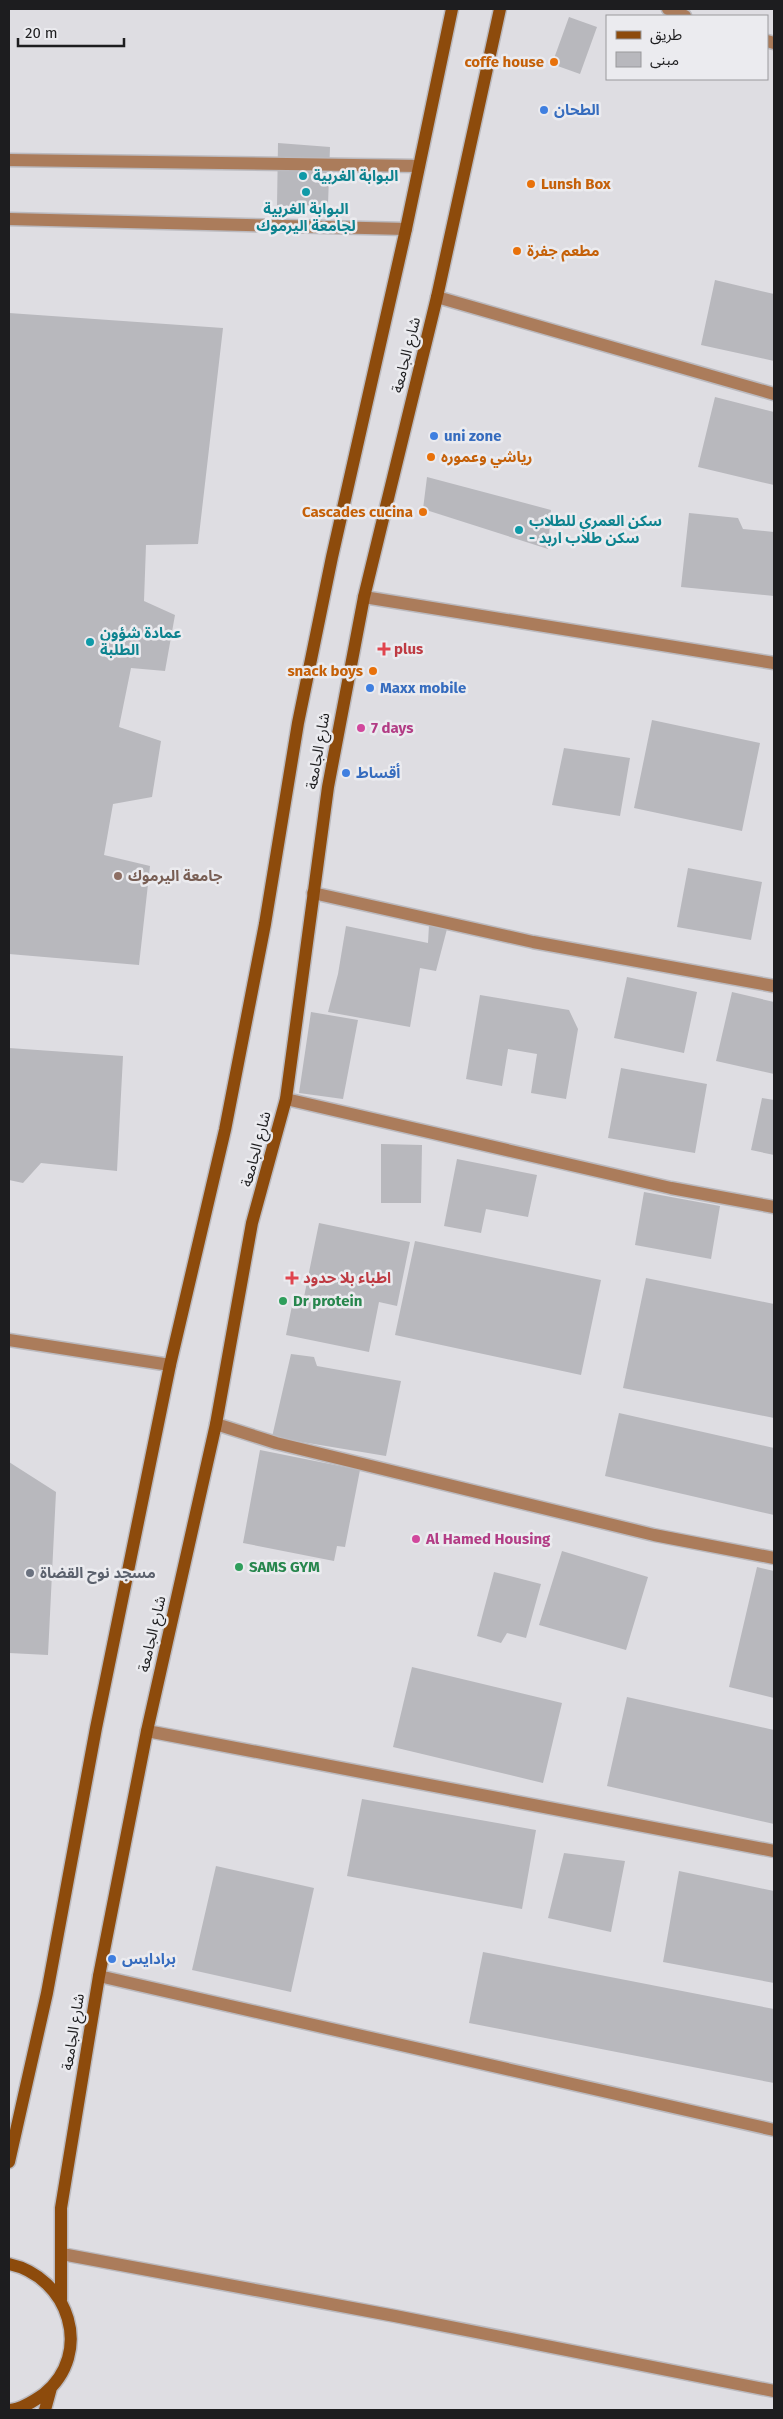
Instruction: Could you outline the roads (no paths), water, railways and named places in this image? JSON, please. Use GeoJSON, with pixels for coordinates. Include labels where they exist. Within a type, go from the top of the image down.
{"type":"FeatureCollection","features":[{"type":"Feature","properties":{"kind":"main road","name":"شارع الجامعة"},"geometry":{"type":"LineString","coordinates":[[9,2162],[47,1993],[96,1728],[170,1365],[225,1130],[265,924],[300,714],[332,557],[406,229],[452,9]]}},
{"type":"Feature","properties":{"kind":"main road","name":"شارع الجامعة"},"geometry":{"type":"LineString","coordinates":[[61,2300],[61,2208],[99,1976],[147,1731],[216,1424],[252,1224],[286,1099],[328,787],[364,597],[437,297],[500,9]]}},
{"type":"Feature","properties":{"kind":"main road"},"geometry":{"type":"LineString","coordinates":[[9,2264],[24,2267],[45,2280],[61,2300],[70,2323],[70,2346],[64,2368],[51,2388],[45,2410]]}},
{"type":"Feature","properties":{"kind":"main road"},"geometry":{"type":"LineString","coordinates":[[10,2410],[35,2401],[51,2388]]}},
{"type":"Feature","properties":{"kind":"street"},"geometry":{"type":"LineString","coordinates":[[668,9],[683,15]]}},
{"type":"Feature","properties":{"kind":"street"},"geometry":{"type":"LineString","coordinates":[[9,160],[419,166]]}},
{"type":"Feature","properties":{"kind":"street"},"geometry":{"type":"LineString","coordinates":[[9,219],[406,229]]}},
{"type":"Feature","properties":{"kind":"street"},"geometry":{"type":"LineString","coordinates":[[437,297],[774,394]]}},
{"type":"Feature","properties":{"kind":"street"},"geometry":{"type":"LineString","coordinates":[[364,597],[774,663]]}},
{"type":"Feature","properties":{"kind":"street"},"geometry":{"type":"LineString","coordinates":[[313,893],[533,942],[774,986]]}},
{"type":"Feature","properties":{"kind":"street"},"geometry":{"type":"LineString","coordinates":[[286,1099],[671,1188],[774,1207]]}},
{"type":"Feature","properties":{"kind":"street"},"geometry":{"type":"LineString","coordinates":[[9,1340],[170,1365]]}},
{"type":"Feature","properties":{"kind":"street"},"geometry":{"type":"LineString","coordinates":[[216,1424],[276,1443],[635,1530],[774,1558]]}},
{"type":"Feature","properties":{"kind":"street"},"geometry":{"type":"LineString","coordinates":[[147,1731],[774,1851]]}},
{"type":"Feature","properties":{"kind":"street"},"geometry":{"type":"LineString","coordinates":[[99,1976],[774,2130]]}},
{"type":"Feature","properties":{"kind":"street"},"geometry":{"type":"LineString","coordinates":[[62,2254],[386,2314],[774,2391]]}},
{"type":"Feature","properties":{"kind":"place","name":"coffe house"},"geometry":{"type":"Point","coordinates":[554,62]}},
{"type":"Feature","properties":{"kind":"place","name":"الطحان"},"geometry":{"type":"Point","coordinates":[544,110]}},
{"type":"Feature","properties":{"kind":"place","name":"البوابة الغربية"},"geometry":{"type":"Point","coordinates":[303,176]}},
{"type":"Feature","properties":{"kind":"place","name":"Lunsh Box"},"geometry":{"type":"Point","coordinates":[531,184]}},
{"type":"Feature","properties":{"kind":"place","name":"البوابة الغربية لجامعة اليرموك"},"geometry":{"type":"Point","coordinates":[306,192]}},
{"type":"Feature","properties":{"kind":"place","name":"مطعم جفرة"},"geometry":{"type":"Point","coordinates":[517,251]}},
{"type":"Feature","properties":{"kind":"place","name":"uni zone"},"geometry":{"type":"Point","coordinates":[434,436]}},
{"type":"Feature","properties":{"kind":"place","name":"رياشي وعموره"},"geometry":{"type":"Point","coordinates":[431,457]}},
{"type":"Feature","properties":{"kind":"place","name":"Cascades cucina"},"geometry":{"type":"Point","coordinates":[423,512]}},
{"type":"Feature","properties":{"kind":"place","name":"سكن العمري للطلاب - سكن طلاب اربد"},"geometry":{"type":"Point","coordinates":[519,530]}},
{"type":"Feature","properties":{"kind":"place","name":"عمادة شؤون الطلبة"},"geometry":{"type":"Point","coordinates":[90,642]}},
{"type":"Feature","properties":{"kind":"place","name":"plus"},"geometry":{"type":"Point","coordinates":[384,649]}},
{"type":"Feature","properties":{"kind":"place","name":"snack boys"},"geometry":{"type":"Point","coordinates":[373,671]}},
{"type":"Feature","properties":{"kind":"place","name":"Maxx mobile"},"geometry":{"type":"Point","coordinates":[370,688]}},
{"type":"Feature","properties":{"kind":"place","name":"7 days"},"geometry":{"type":"Point","coordinates":[361,728]}},
{"type":"Feature","properties":{"kind":"place","name":"أقساط"},"geometry":{"type":"Point","coordinates":[346,773]}},
{"type":"Feature","properties":{"kind":"place","name":"جامعة اليرموك"},"geometry":{"type":"Point","coordinates":[118,876]}},
{"type":"Feature","properties":{"kind":"place","name":"اطباء بلا حدود"},"geometry":{"type":"Point","coordinates":[292,1278]}},
{"type":"Feature","properties":{"kind":"place","name":"Dr protein"},"geometry":{"type":"Point","coordinates":[283,1301]}},
{"type":"Feature","properties":{"kind":"place","name":"Al Hamed Housing"},"geometry":{"type":"Point","coordinates":[416,1539]}},
{"type":"Feature","properties":{"kind":"place","name":"SAMS GYM"},"geometry":{"type":"Point","coordinates":[239,1567]}},
{"type":"Feature","properties":{"kind":"place","name":"مسجد نوح القضاة"},"geometry":{"type":"Point","coordinates":[30,1573]}},
{"type":"Feature","properties":{"kind":"place","name":"برادايس"},"geometry":{"type":"Point","coordinates":[112,1959]}}]}
